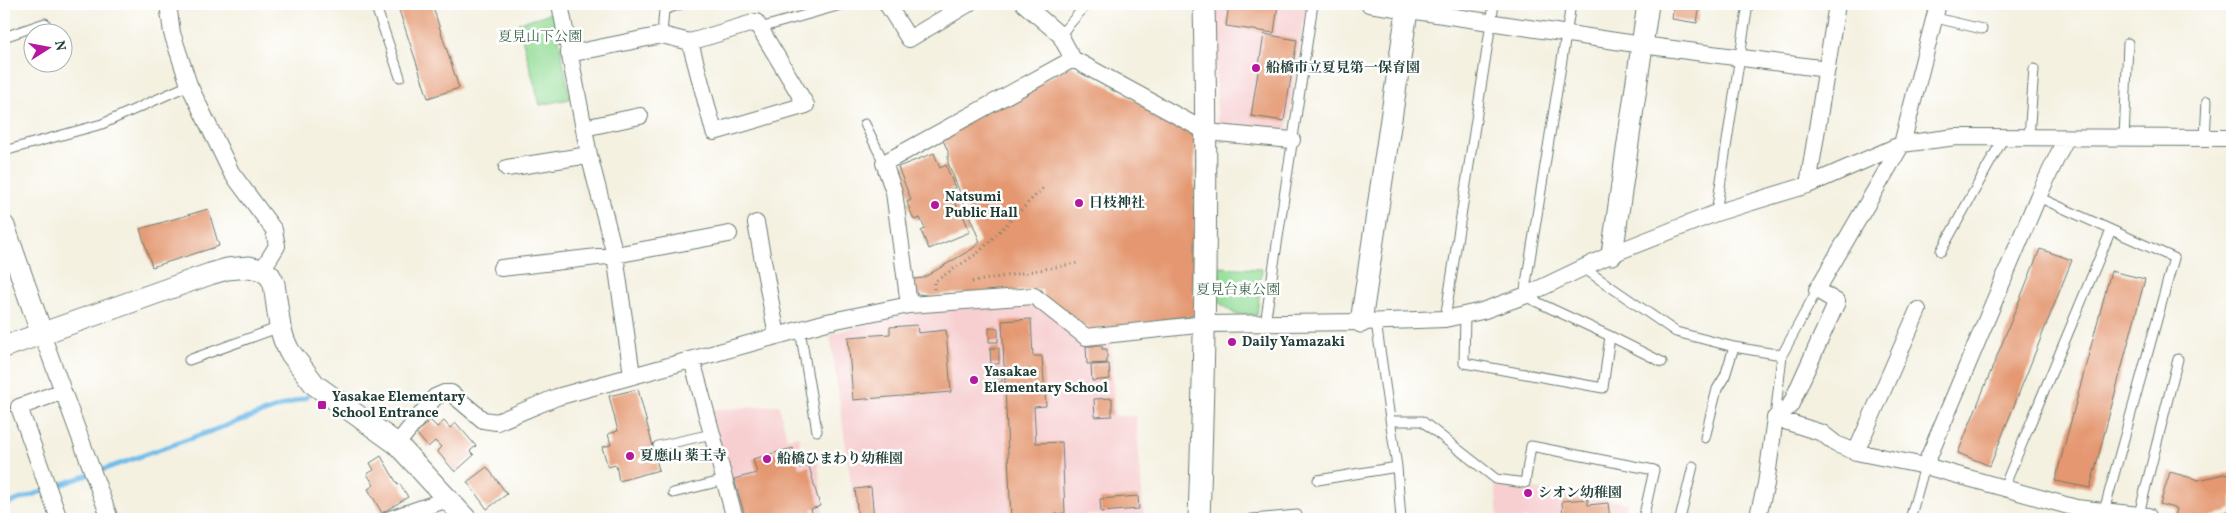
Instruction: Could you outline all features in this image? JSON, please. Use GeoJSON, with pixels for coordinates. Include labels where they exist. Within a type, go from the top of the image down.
{"type":"FeatureCollection","features":[{"type":"Feature","properties":{"kind":"street"},"geometry":{"type":"LineString","coordinates":[[168,4],[172,33],[189,86],[231,172],[274,230],[276,246],[262,270]]}},
{"type":"Feature","properties":{"kind":"street"},"geometry":{"type":"LineString","coordinates":[[560,4],[589,156],[615,255],[632,375]]}},
{"type":"Feature","properties":{"kind":"street"},"geometry":{"type":"LineString","coordinates":[[887,4],[909,39],[968,4]]}},
{"type":"Feature","properties":{"kind":"street"},"geometry":{"type":"LineString","coordinates":[[1199,519],[1206,324],[1207,132],[1204,4]]}},
{"type":"Feature","properties":{"kind":"street"},"geometry":{"type":"LineString","coordinates":[[1369,4],[1408,7],[1642,46],[1827,69]]}},
{"type":"Feature","properties":{"kind":"street"},"geometry":{"type":"LineString","coordinates":[[1612,254],[1648,4]]}},
{"type":"Feature","properties":{"kind":"street"},"geometry":{"type":"LineString","coordinates":[[1808,185],[1837,4]]}},
{"type":"Feature","properties":{"kind":"street"},"geometry":{"type":"LineString","coordinates":[[1027,5],[1060,35],[1073,59],[1207,132],[1292,140]]}},
{"type":"Feature","properties":{"kind":"street"},"geometry":{"type":"LineString","coordinates":[[1369,322],[1408,7]]}},
{"type":"Feature","properties":{"kind":"street"},"geometry":{"type":"LineString","coordinates":[[1757,519],[1766,484],[1776,418],[1790,406],[1837,302],[1817,290],[1902,144],[1937,11]]}},
{"type":"Feature","properties":{"kind":"street"},"geometry":{"type":"LineString","coordinates":[[569,54],[662,35],[690,42],[756,22],[806,105],[714,132],[690,42]]}},
{"type":"Feature","properties":{"kind":"street"},"geometry":{"type":"LineString","coordinates":[[909,305],[894,192],[884,163],[1073,59]]}},
{"type":"Feature","properties":{"kind":"street"},"geometry":{"type":"LineString","coordinates":[[584,128],[640,116]]}},
{"type":"Feature","properties":{"kind":"street"},"geometry":{"type":"LineString","coordinates":[[396,444],[435,397],[444,393],[452,393],[483,420],[497,422],[557,396],[800,330],[909,305],[933,296],[1034,296],[1086,337],[1206,324],[1445,319],[1482,311],[1524,296],[1612,254],[1716,213],[1808,185],[1902,144],[1956,137],[2232,138]]}},
{"type":"Feature","properties":{"kind":"street"},"geometry":{"type":"LineString","coordinates":[[1925,466],[2038,197],[2066,138]]}},
{"type":"Feature","properties":{"kind":"street"},"geometry":{"type":"LineString","coordinates":[[507,168],[589,156]]}},
{"type":"Feature","properties":{"kind":"street"},"geometry":{"type":"LineString","coordinates":[[756,223],[777,336]]}},
{"type":"Feature","properties":{"kind":"street"},"geometry":{"type":"LineString","coordinates":[[4,226],[110,519]]}},
{"type":"Feature","properties":{"kind":"street"},"geometry":{"type":"LineString","coordinates":[[501,268],[615,255],[729,234]]}},
{"type":"Feature","properties":{"kind":"street"},"geometry":{"type":"LineString","coordinates":[[4,347],[227,269],[249,267],[262,270],[270,276],[274,284],[280,327],[289,351],[315,385],[396,444],[466,519]]}},
{"type":"Feature","properties":{"kind":"street"},"geometry":{"type":"LineString","coordinates":[[1856,452],[1918,310]]}},
{"type":"Feature","properties":{"kind":"street"},"geometry":{"type":"LineString","coordinates":[[692,360],[735,519]]}},
{"type":"Feature","properties":{"kind":"street"},"geometry":{"type":"LineString","coordinates":[[59,519],[19,407],[63,391]]}},
{"type":"Feature","properties":{"kind":"street"},"geometry":{"type":"LineString","coordinates":[[1776,418],[1822,433],[1836,444],[1856,452],[1925,466],[2076,508],[2143,517]]}},
{"type":"Feature","properties":{"kind":"street"},"geometry":{"type":"LineString","coordinates":[[390,519],[448,499]]}},
{"type":"Feature","properties":{"kind":"lane"},"geometry":{"type":"LineString","coordinates":[[375,4],[400,77]]}},
{"type":"Feature","properties":{"kind":"lane"},"geometry":{"type":"LineString","coordinates":[[662,35],[664,10],[681,4]]}},
{"type":"Feature","properties":{"kind":"lane"},"geometry":{"type":"LineString","coordinates":[[760,28],[844,4]]}},
{"type":"Feature","properties":{"kind":"lane"},"geometry":{"type":"LineString","coordinates":[[1060,35],[1088,4]]}},
{"type":"Feature","properties":{"kind":"lane"},"geometry":{"type":"LineString","coordinates":[[1265,324],[1313,4]]}},
{"type":"Feature","properties":{"kind":"lane"},"geometry":{"type":"LineString","coordinates":[[1445,319],[1494,4]]}},
{"type":"Feature","properties":{"kind":"lane"},"geometry":{"type":"LineString","coordinates":[[1571,4],[1524,296],[1662,362]]}},
{"type":"Feature","properties":{"kind":"lane"},"geometry":{"type":"LineString","coordinates":[[1716,213],[1748,4]]}},
{"type":"Feature","properties":{"kind":"lane"},"geometry":{"type":"LineString","coordinates":[[1937,11],[1982,29]]}},
{"type":"Feature","properties":{"kind":"lane"},"geometry":{"type":"LineString","coordinates":[[4,37],[22,31]]}},
{"type":"Feature","properties":{"kind":"lane"},"geometry":{"type":"LineString","coordinates":[[2124,138],[2128,43]]}},
{"type":"Feature","properties":{"kind":"lane"},"geometry":{"type":"LineString","coordinates":[[2029,137],[2034,69]]}},
{"type":"Feature","properties":{"kind":"lane"},"geometry":{"type":"LineString","coordinates":[[4,152],[102,124],[189,86]]}},
{"type":"Feature","properties":{"kind":"lane"},"geometry":{"type":"LineString","coordinates":[[2205,138],[2207,102]]}},
{"type":"Feature","properties":{"kind":"lane"},"geometry":{"type":"LineString","coordinates":[[865,124],[884,163]]}},
{"type":"Feature","properties":{"kind":"lane"},"geometry":{"type":"LineString","coordinates":[[1941,251],[2004,137]]}},
{"type":"Feature","properties":{"kind":"lane"},"geometry":{"type":"LineString","coordinates":[[2038,197],[2174,258],[2104,511]]}},
{"type":"Feature","properties":{"kind":"lane"},"geometry":{"type":"LineString","coordinates":[[2004,487],[2111,230]]}},
{"type":"Feature","properties":{"kind":"lane"},"geometry":{"type":"LineString","coordinates":[[1582,267],[1676,332],[1734,347],[1782,355]]}},
{"type":"Feature","properties":{"kind":"lane"},"geometry":{"type":"LineString","coordinates":[[1776,418],[1782,355],[1817,290]]}},
{"type":"Feature","properties":{"kind":"lane"},"geometry":{"type":"LineString","coordinates":[[1465,314],[1464,363],[1603,388],[1610,336]]}},
{"type":"Feature","properties":{"kind":"lane"},"geometry":{"type":"LineString","coordinates":[[1369,322],[1391,421],[1401,519]]}},
{"type":"Feature","properties":{"kind":"lane"},"geometry":{"type":"LineString","coordinates":[[189,360],[280,327]]}},
{"type":"Feature","properties":{"kind":"lane"},"geometry":{"type":"LineString","coordinates":[[800,330],[817,431]]}},
{"type":"Feature","properties":{"kind":"lane"},"geometry":{"type":"LineString","coordinates":[[1705,438],[1717,389],[1725,376],[1734,347]]}},
{"type":"Feature","properties":{"kind":"lane"},"geometry":{"type":"LineString","coordinates":[[2143,517],[2178,359]]}},
{"type":"Feature","properties":{"kind":"lane"},"geometry":{"type":"LineString","coordinates":[[1391,421],[1422,421],[1496,479],[1525,483],[1531,446],[1654,470],[1643,519]]}},
{"type":"Feature","properties":{"kind":"lane"},"geometry":{"type":"LineString","coordinates":[[658,446],[712,434]]}},
{"type":"Feature","properties":{"kind":"lane"},"geometry":{"type":"LineString","coordinates":[[1680,519],[1693,466]]}},
{"type":"Feature","properties":{"kind":"lane"},"geometry":{"type":"LineString","coordinates":[[1910,519],[1925,466]]}},
{"type":"Feature","properties":{"kind":"lane"},"geometry":{"type":"LineString","coordinates":[[1318,480],[1397,467]]}},
{"type":"Feature","properties":{"kind":"lane"},"geometry":{"type":"LineString","coordinates":[[673,493],[725,480]]}},
{"type":"Feature","properties":{"kind":"lane"},"geometry":{"type":"LineString","coordinates":[[1252,519],[1297,515]]}},
{"type":"Feature","properties":{"kind":"path"},"geometry":{"type":"LineString","coordinates":[[933,296],[934,282],[978,253],[1045,186]]}},
{"type":"Feature","properties":{"kind":"path"},"geometry":{"type":"LineString","coordinates":[[962,284],[1078,263]]}},
{"type":"Feature","properties":{"kind":"path"},"geometry":{"type":"LineString","coordinates":[[933,296],[943,288]]}},
{"type":"Feature","properties":{"kind":"shaded area","name":"船橋市立夏見第一保育園"},"geometry":{"type":"Polygon","coordinates":[[[1213,4],[1304,4],[1306,7],[1287,129],[1283,132],[1218,130],[1213,4]]]}},
{"type":"Feature","properties":{"kind":"shaded area","name":"Yasakae Elementary School"},"geometry":{"type":"Polygon","coordinates":[[[1036,304],[1110,340],[1115,416],[1136,416],[1144,519],[1086,514],[1086,519],[856,519],[830,334],[918,311],[1036,304]]]}},
{"type":"Feature","properties":{"kind":"shaded area","name":"船橋ひまわり幼稚園"},"geometry":{"type":"Polygon","coordinates":[[[779,405],[787,438],[799,436],[800,448],[809,456],[812,463],[818,462],[824,519],[741,519],[710,410],[779,405]]]}},
{"type":"Feature","properties":{"kind":"shaded area","name":"シオン幼稚園"},"geometry":{"type":"Polygon","coordinates":[[[1495,483],[1627,503],[1624,519],[1498,519],[1495,483]]]}},
{"type":"Feature","properties":{"kind":"green space","name":"夏見山下公園"},"geometry":{"type":"Polygon","coordinates":[[[554,12],[570,99],[540,105],[518,23],[554,12]]]}},
{"type":"Feature","properties":{"kind":"green space","name":"夏見台東公園"},"geometry":{"type":"Polygon","coordinates":[[[1215,267],[1262,269],[1257,315],[1235,314],[1218,302],[1215,267]]]}},
{"type":"Feature","properties":{"kind":"building"},"geometry":{"type":"Polygon","coordinates":[[[397,4],[432,4],[459,88],[428,98],[397,4]]]}},
{"type":"Feature","properties":{"kind":"building"},"geometry":{"type":"Polygon","coordinates":[[[1229,4],[1278,5],[1274,33],[1226,26],[1229,4]]]}},
{"type":"Feature","properties":{"kind":"building"},"geometry":{"type":"Polygon","coordinates":[[[1674,4],[1700,4],[1697,23],[1672,19],[1674,4]]]}},
{"type":"Feature","properties":{"kind":"building"},"geometry":{"type":"Polygon","coordinates":[[[1264,34],[1297,40],[1284,121],[1251,116],[1264,34]]]}},
{"type":"Feature","properties":{"kind":"building","name":"日枝神社"},"geometry":{"type":"Polygon","coordinates":[[[1071,66],[1195,133],[1194,314],[1188,317],[1090,330],[1044,299],[1042,290],[933,296],[911,293],[911,284],[914,279],[923,278],[972,249],[980,242],[948,163],[948,151],[941,136],[1071,66]]]}},
{"type":"Feature","properties":{"kind":"building"},"geometry":{"type":"Polygon","coordinates":[[[934,153],[940,168],[946,165],[955,188],[950,189],[970,232],[929,249],[921,231],[925,229],[920,218],[914,220],[907,202],[911,200],[898,167],[934,153]]]}},
{"type":"Feature","properties":{"kind":"building"},"geometry":{"type":"Polygon","coordinates":[[[208,209],[219,246],[152,267],[140,229],[208,209]]]}},
{"type":"Feature","properties":{"kind":"building"},"geometry":{"type":"Polygon","coordinates":[[[2040,249],[2072,260],[1990,466],[1958,453],[2040,249]]]}},
{"type":"Feature","properties":{"kind":"building"},"geometry":{"type":"Polygon","coordinates":[[[2111,271],[2145,279],[2090,488],[2055,481],[2111,271]]]}},
{"type":"Feature","properties":{"kind":"building"},"geometry":{"type":"Polygon","coordinates":[[[1031,319],[1033,356],[1042,356],[1046,406],[1034,407],[1036,443],[1062,442],[1065,513],[1039,515],[1040,519],[1011,519],[1002,321],[1031,319]]]}},
{"type":"Feature","properties":{"kind":"building"},"geometry":{"type":"Polygon","coordinates":[[[917,325],[918,333],[946,330],[951,392],[853,400],[848,337],[890,334],[890,327],[917,325]]]}},
{"type":"Feature","properties":{"kind":"building"},"geometry":{"type":"Polygon","coordinates":[[[989,328],[998,328],[998,342],[989,342],[989,328]]]}},
{"type":"Feature","properties":{"kind":"building"},"geometry":{"type":"Polygon","coordinates":[[[1086,346],[1102,346],[1102,349],[1107,349],[1107,363],[1087,364],[1086,346]]]}},
{"type":"Feature","properties":{"kind":"building"},"geometry":{"type":"Polygon","coordinates":[[[990,348],[999,348],[999,364],[991,364],[990,348]]]}},
{"type":"Feature","properties":{"kind":"building"},"geometry":{"type":"Polygon","coordinates":[[[1109,364],[1110,379],[1092,381],[1091,365],[1109,364]]]}},
{"type":"Feature","properties":{"kind":"building"},"geometry":{"type":"Polygon","coordinates":[[[994,370],[1002,370],[1002,382],[995,382],[994,370]]]}},
{"type":"Feature","properties":{"kind":"building","name":"夏應山 薬王寺"},"geometry":{"type":"Polygon","coordinates":[[[638,389],[659,470],[619,481],[616,465],[608,467],[602,447],[611,445],[608,434],[618,431],[609,396],[638,389]]]}},
{"type":"Feature","properties":{"kind":"building"},"geometry":{"type":"Polygon","coordinates":[[[1112,398],[1112,416],[1095,417],[1094,399],[1112,398]]]}},
{"type":"Feature","properties":{"kind":"building"},"geometry":{"type":"Polygon","coordinates":[[[430,420],[437,427],[444,421],[450,428],[456,423],[476,446],[470,451],[474,455],[455,472],[437,451],[441,447],[435,441],[428,447],[416,433],[430,420]]]}},
{"type":"Feature","properties":{"kind":"building"},"geometry":{"type":"Polygon","coordinates":[[[793,448],[799,468],[809,466],[820,506],[811,509],[814,519],[746,519],[734,479],[757,473],[753,459],[793,448]]]}},
{"type":"Feature","properties":{"kind":"building"},"geometry":{"type":"Polygon","coordinates":[[[381,456],[398,485],[400,484],[408,497],[382,513],[368,489],[374,485],[367,474],[374,470],[370,463],[381,456]]]}},
{"type":"Feature","properties":{"kind":"building"},"geometry":{"type":"Polygon","coordinates":[[[487,467],[507,494],[487,509],[467,482],[487,467]]]}},
{"type":"Feature","properties":{"kind":"building"},"geometry":{"type":"Polygon","coordinates":[[[2170,472],[2199,480],[2232,472],[2232,509],[2206,519],[2174,519],[2177,509],[2160,504],[2170,472]]]}},
{"type":"Feature","properties":{"kind":"building"},"geometry":{"type":"Polygon","coordinates":[[[871,487],[874,518],[858,519],[855,489],[871,487]]]}},
{"type":"Feature","properties":{"kind":"building"},"geometry":{"type":"Polygon","coordinates":[[[1138,496],[1139,509],[1101,512],[1100,499],[1138,496]]]}},
{"type":"Feature","properties":{"kind":"building"},"geometry":{"type":"Polygon","coordinates":[[[1588,499],[1588,505],[1608,503],[1610,519],[1563,519],[1562,501],[1588,499]]]}},
{"type":"Feature","properties":{"kind":"waterway"},"geometry":{"type":"LineString","coordinates":[[4,505],[307,397]]}},
{"type":"Feature","properties":{"kind":"place","name":"船橋市立夏見第一保育園"},"geometry":{"type":"Point","coordinates":[1256,68]}},
{"type":"Feature","properties":{"kind":"place","name":"日枝神社"},"geometry":{"type":"Point","coordinates":[1079,203]}},
{"type":"Feature","properties":{"kind":"place","name":"Natsumi Public Hall"},"geometry":{"type":"Point","coordinates":[935,205]}},
{"type":"Feature","properties":{"kind":"place","name":"Daily Yamazaki"},"geometry":{"type":"Point","coordinates":[1232,342]}},
{"type":"Feature","properties":{"kind":"place","name":"Yasakae Elementary School"},"geometry":{"type":"Point","coordinates":[974,380]}},
{"type":"Feature","properties":{"kind":"place","name":"Yasakae Elementary School Entrance"},"geometry":{"type":"Point","coordinates":[322,405]}},
{"type":"Feature","properties":{"kind":"place","name":"夏應山 薬王寺"},"geometry":{"type":"Point","coordinates":[630,456]}},
{"type":"Feature","properties":{"kind":"place","name":"船橋ひまわり幼稚園"},"geometry":{"type":"Point","coordinates":[767,459]}},
{"type":"Feature","properties":{"kind":"place","name":"シオン幼稚園"},"geometry":{"type":"Point","coordinates":[1528,493]}}]}
